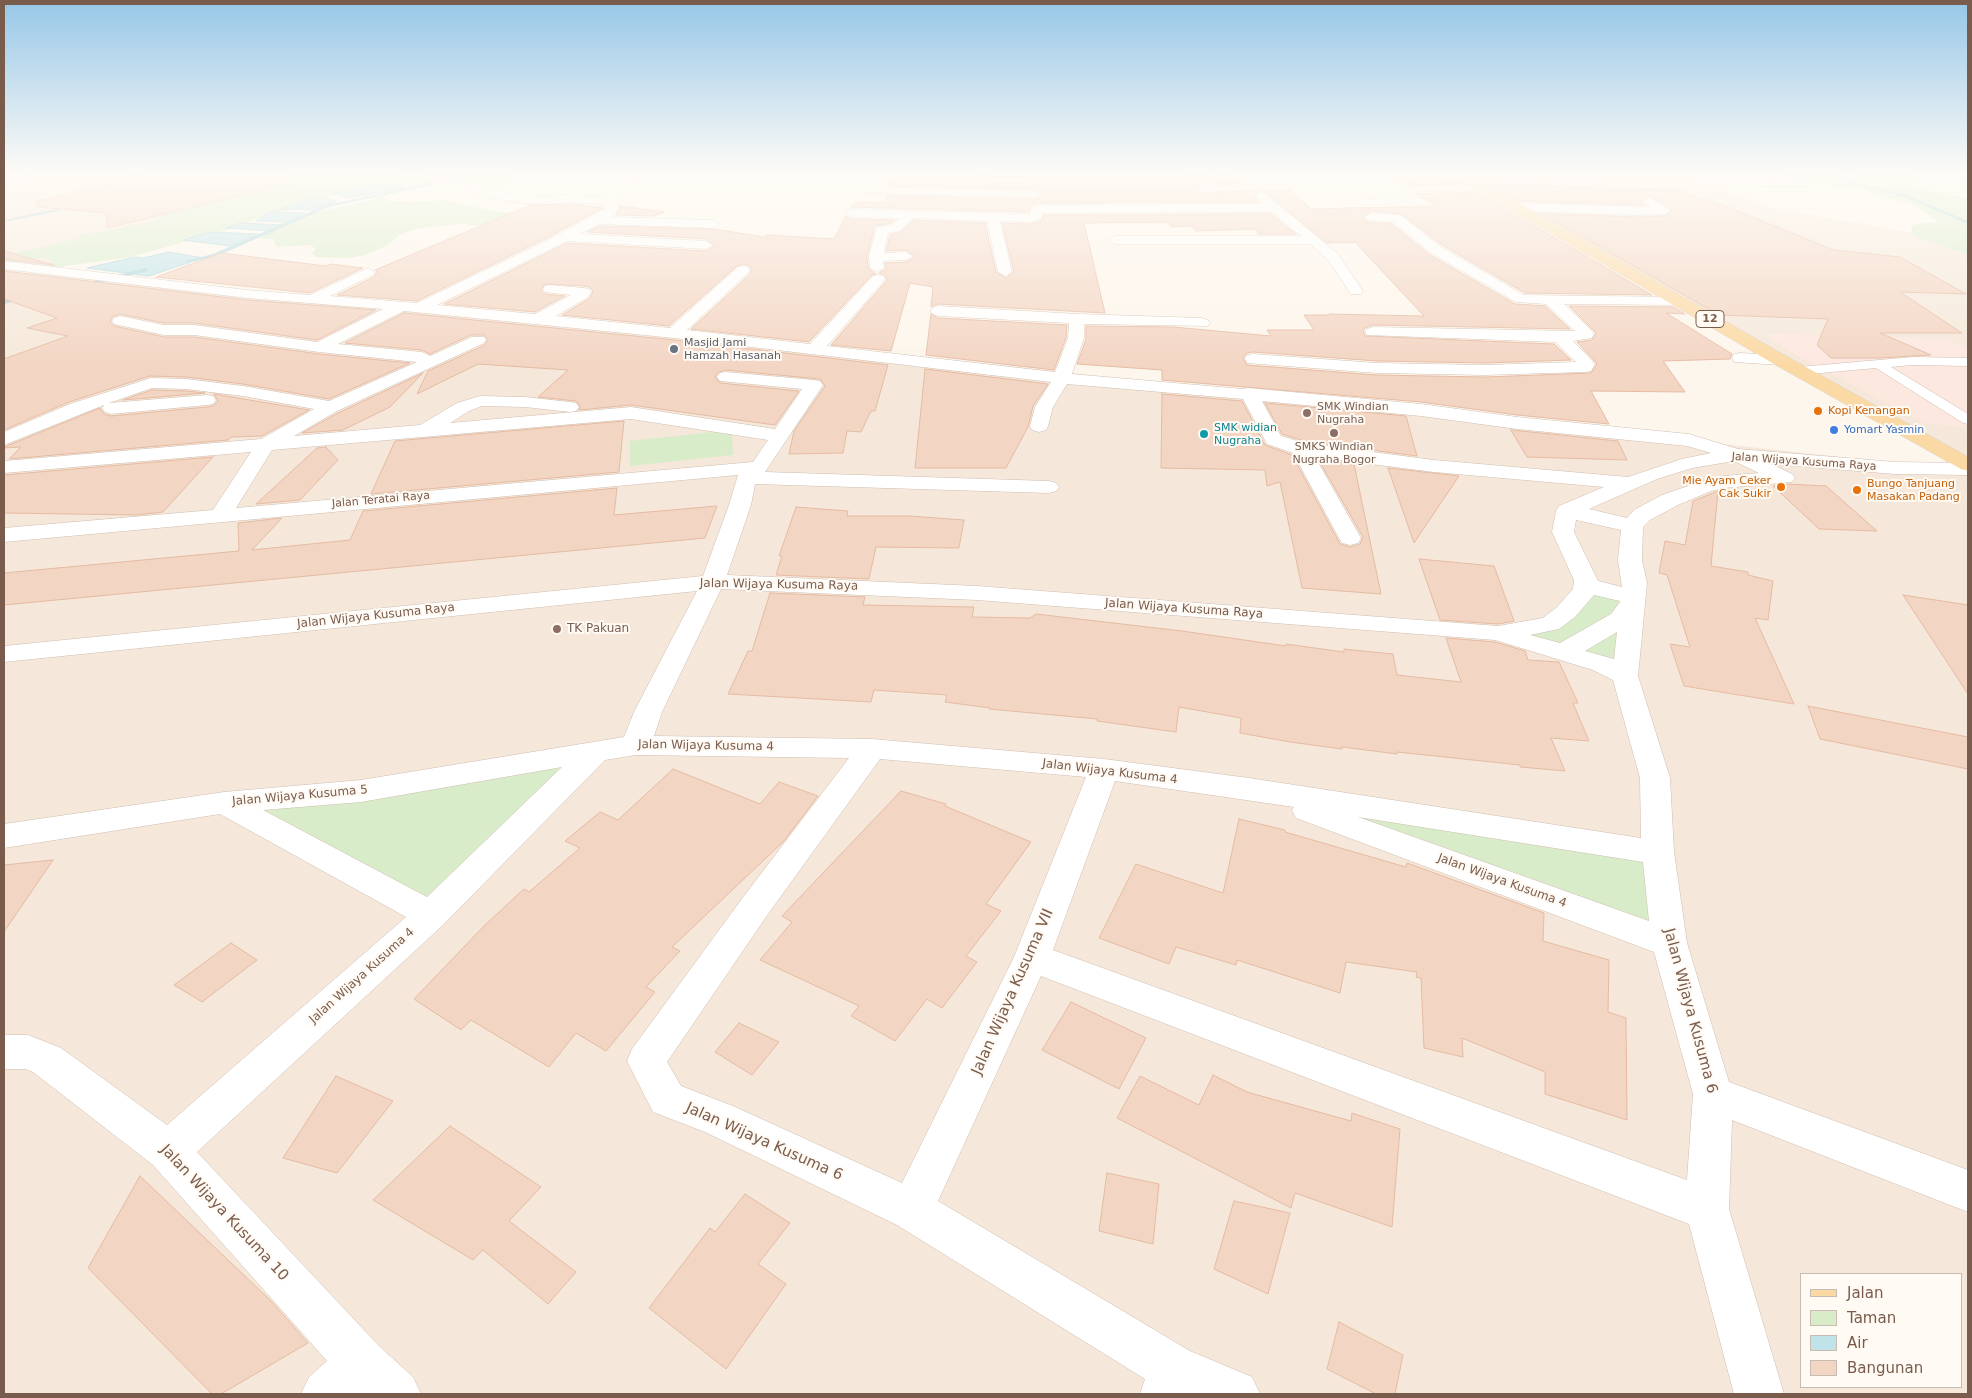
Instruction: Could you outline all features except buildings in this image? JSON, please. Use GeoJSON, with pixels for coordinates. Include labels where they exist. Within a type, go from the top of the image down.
{"type":"FeatureCollection","features":[{"type":"Feature","properties":{"kind":"main road","name":"12"},"geometry":{"type":"LineString","coordinates":[[1569,237],[1780,360],[1968,465]]}},
{"type":"Feature","properties":{"kind":"street"},"geometry":{"type":"LineString","coordinates":[[319,347],[563,237]]}},
{"type":"Feature","properties":{"kind":"street"},"geometry":{"type":"LineString","coordinates":[[568,237],[706,245]]}},
{"type":"Feature","properties":{"kind":"street"},"geometry":{"type":"LineString","coordinates":[[813,349],[821,343],[877,268],[881,237]]}},
{"type":"Feature","properties":{"kind":"street"},"geometry":{"type":"LineString","coordinates":[[996,237],[1004,272]]}},
{"type":"Feature","properties":{"kind":"street"},"geometry":{"type":"LineString","coordinates":[[1310,237],[1333,257],[1356,291]]}},
{"type":"Feature","properties":{"kind":"street"},"geometry":{"type":"LineString","coordinates":[[1420,237],[1436,250],[1521,299],[1679,301]]}},
{"type":"Feature","properties":{"kind":"street"},"geometry":{"type":"LineString","coordinates":[[1115,240],[1313,240]]}},
{"type":"Feature","properties":{"kind":"street"},"geometry":{"type":"LineString","coordinates":[[877,268],[906,256]]}},
{"type":"Feature","properties":{"kind":"street"},"geometry":{"type":"LineString","coordinates":[[1313,257],[1333,257]]}},
{"type":"Feature","properties":{"kind":"street"},"geometry":{"type":"LineString","coordinates":[[4,265],[133,278],[223,292],[537,319],[1062,378],[1248,393],[1421,410],[1517,423],[1689,440],[1736,455],[1785,478]]}},
{"type":"Feature","properties":{"kind":"street"},"geometry":{"type":"LineString","coordinates":[[674,333],[743,270]]}},
{"type":"Feature","properties":{"kind":"street"},"geometry":{"type":"LineString","coordinates":[[311,300],[368,272]]}},
{"type":"Feature","properties":{"kind":"street"},"geometry":{"type":"LineString","coordinates":[[537,319],[570,302],[584,292],[550,289]]}},
{"type":"Feature","properties":{"kind":"street"},"geometry":{"type":"LineString","coordinates":[[1372,332],[1560,337],[1582,337],[1586,335],[1551,300]]}},
{"type":"Feature","properties":{"kind":"street"},"geometry":{"type":"LineString","coordinates":[[938,311],[1052,316],[1078,319],[1202,323]]}},
{"type":"Feature","properties":{"kind":"street"},"geometry":{"type":"LineString","coordinates":[[1039,426],[1044,407],[1062,378],[1076,338],[1078,319]]}},
{"type":"Feature","properties":{"kind":"street"},"geometry":{"type":"LineString","coordinates":[[120,321],[164,330],[194,330],[319,347],[422,358]]}},
{"type":"Feature","properties":{"kind":"street"},"geometry":{"type":"LineString","coordinates":[[1253,359],[1377,368],[1475,370],[1585,367],[1587,364],[1560,337]]}},
{"type":"Feature","properties":{"kind":"street"},"geometry":{"type":"LineString","coordinates":[[221,514],[265,444],[331,407],[478,340]]}},
{"type":"Feature","properties":{"kind":"street"},"geometry":{"type":"LineString","coordinates":[[1740,358],[1780,360]]}},
{"type":"Feature","properties":{"kind":"street"},"geometry":{"type":"LineString","coordinates":[[636,745],[648,712],[713,582],[752,472],[780,436],[814,385],[726,377]]}},
{"type":"Feature","properties":{"kind":"street"},"geometry":{"type":"LineString","coordinates":[[4,440],[68,412],[151,383],[224,388],[331,407]]}},
{"type":"Feature","properties":{"kind":"street"},"geometry":{"type":"LineString","coordinates":[[1248,393],[1274,440],[1301,449],[1434,466],[1629,483]]}},
{"type":"Feature","properties":{"kind":"street"},"geometry":{"type":"LineString","coordinates":[[4,467],[631,413],[780,436]]}},
{"type":"Feature","properties":{"kind":"street"},"geometry":{"type":"LineString","coordinates":[[1301,449],[1350,538]]}},
{"type":"Feature","properties":{"kind":"street"},"geometry":{"type":"LineString","coordinates":[[1943,451],[1968,454]]}},
{"type":"Feature","properties":{"kind":"street","name":"Jalan Wijaya Kusuma Raya"},"geometry":{"type":"LineString","coordinates":[[1566,511],[1629,483],[1689,463],[1736,455],[1895,468],[1968,469]]}},
{"type":"Feature","properties":{"kind":"street"},"geometry":{"type":"LineString","coordinates":[[1895,468],[1918,484]]}},
{"type":"Feature","properties":{"kind":"street","name":"Jalan Teratai Raya"},"geometry":{"type":"LineString","coordinates":[[4,535],[221,514],[752,472],[1049,487]]}},
{"type":"Feature","properties":{"kind":"street","name":"Jalan Wijaya Kusuma Raya"},"geometry":{"type":"LineString","coordinates":[[1632,526],[1642,515],[1670,500],[1704,487],[1724,482],[1785,478],[1968,487]]}},
{"type":"Feature","properties":{"kind":"street"},"geometry":{"type":"LineString","coordinates":[[1564,652],[1620,619],[1632,603],[1635,583],[1630,560],[1632,526],[1566,511],[1563,532],[1586,580],[1585,586],[1633,596]]}},
{"type":"Feature","properties":{"kind":"street","name":"Jalan Wijaya Kusuma Raya"},"geometry":{"type":"LineString","coordinates":[[4,654],[713,582],[977,593],[1497,632],[1602,664],[1625,676]]}},
{"type":"Feature","properties":{"kind":"street","name":"Jalan Wijaya Kusuma Raya"},"geometry":{"type":"LineString","coordinates":[[1497,632],[1550,624],[1566,612],[1585,590],[1585,586]]}},
{"type":"Feature","properties":{"kind":"street","name":"Jalan Wijaya Kusuma 6"},"geometry":{"type":"LineString","coordinates":[[1633,596],[1625,676],[1655,778],[1658,852],[1669,942],[1714,1094],[1707,1208],[1759,1394]]}},
{"type":"Feature","properties":{"kind":"street","name":"Jalan Wijaya Kusuma 4"},"geometry":{"type":"LineString","coordinates":[[168,1151],[430,915],[596,752],[636,745],[872,749],[1104,769],[1250,789],[1658,852]]}},
{"type":"Feature","properties":{"kind":"street","name":"Jalan Wijaya Kusuma 6"},"geometry":{"type":"LineString","coordinates":[[872,749],[756,905],[646,1061],[667,1099],[719,1119],[912,1210],[1169,1381],[1235,1394]]}},
{"type":"Feature","properties":{"kind":"street","name":"Jalan Wijaya Kusuma 5"},"geometry":{"type":"LineString","coordinates":[[4,836],[224,803],[362,791],[596,752]]}},
{"type":"Feature","properties":{"kind":"street","name":"Jalan Wijaya Kusuma VII"},"geometry":{"type":"LineString","coordinates":[[912,1210],[1032,958],[1104,769]]}},
{"type":"Feature","properties":{"kind":"street","name":"Jalan Wijaya Kusuma 4"},"geometry":{"type":"LineString","coordinates":[[1250,789],[1669,942]]}},
{"type":"Feature","properties":{"kind":"street"},"geometry":{"type":"LineString","coordinates":[[224,803],[430,915]]}},
{"type":"Feature","properties":{"kind":"street"},"geometry":{"type":"LineString","coordinates":[[1032,958],[1707,1208]]}},
{"type":"Feature","properties":{"kind":"street","name":"Jalan Wijaya Kusuma 10"},"geometry":{"type":"LineString","coordinates":[[4,1052],[28,1052],[47,1060],[168,1151],[362,1363],[396,1394]]}},
{"type":"Feature","properties":{"kind":"street"},"geometry":{"type":"LineString","coordinates":[[1714,1094],[1968,1190]]}},
{"type":"Feature","properties":{"kind":"street"},"geometry":{"type":"LineString","coordinates":[[326,1394],[362,1363]]}},
{"type":"Feature","properties":{"kind":"lane"},"geometry":{"type":"LineString","coordinates":[[1799,370],[1913,361],[1968,362]]}},
{"type":"Feature","properties":{"kind":"lane"},"geometry":{"type":"LineString","coordinates":[[1879,365],[1968,420]]}},
{"type":"Feature","properties":{"kind":"shaded area"},"geometry":{"type":"Polygon","coordinates":[[[4,237],[158,237],[16,272],[824,346],[1960,470],[1968,474],[1968,1394],[4,1394],[4,237]]]}},
{"type":"Feature","properties":{"kind":"shaded area"},"geometry":{"type":"Polygon","coordinates":[[[1574,237],[1940,237],[1968,242],[1968,461],[1574,237]]]}},
{"type":"Feature","properties":{"kind":"shaded area"},"geometry":{"type":"Polygon","coordinates":[[[1767,334],[1943,339],[1968,348],[1968,428],[1924,423],[1787,350],[1767,334]]]}},
{"type":"Feature","properties":{"kind":"green space"},"geometry":{"type":"Polygon","coordinates":[[[78,237],[201,237],[130,257],[58,267],[44,267],[51,262],[48,258],[28,259],[4,265],[4,256],[78,237]]]}},
{"type":"Feature","properties":{"kind":"green space"},"geometry":{"type":"Polygon","coordinates":[[[262,237],[397,237],[388,245],[365,255],[347,258],[316,257],[312,253],[316,249],[309,245],[276,247],[274,239],[260,239],[262,237]]]}},
{"type":"Feature","properties":{"kind":"green space"},"geometry":{"type":"Polygon","coordinates":[[[1918,237],[1968,237],[1968,255],[1918,237]]]}},
{"type":"Feature","properties":{"kind":"green space"},"geometry":{"type":"Polygon","coordinates":[[[732,430],[733,455],[630,466],[630,441],[732,430]]]}},
{"type":"Feature","properties":{"kind":"green space"},"geometry":{"type":"Polygon","coordinates":[[[1585,590],[1633,596],[1625,676],[1497,633],[1550,624],[1585,590]]]}},
{"type":"Feature","properties":{"kind":"green space"},"geometry":{"type":"Polygon","coordinates":[[[596,752],[431,915],[224,803],[596,752]]]}},
{"type":"Feature","properties":{"kind":"green space"},"geometry":{"type":"Polygon","coordinates":[[[1249,789],[1658,852],[1669,943],[1249,789]]]}},
{"type":"Feature","properties":{"kind":"water"},"geometry":{"type":"Polygon","coordinates":[[[193,237],[251,237],[230,246],[183,240],[193,237]]]}},
{"type":"Feature","properties":{"kind":"water"},"geometry":{"type":"Polygon","coordinates":[[[169,252],[203,258],[149,276],[87,268],[135,257],[143,258],[169,252]]]}},
{"type":"Feature","properties":{"kind":"waterway"},"geometry":{"type":"LineString","coordinates":[[188,261],[215,255],[256,237]]}},
{"type":"Feature","properties":{"kind":"waterway"},"geometry":{"type":"LineString","coordinates":[[81,285],[146,270]]}},
{"type":"Feature","properties":{"kind":"waterway"},"geometry":{"type":"LineString","coordinates":[[4,302],[24,297]]}},
{"type":"Feature","properties":{"kind":"place","name":"Masjid Jami Hamzah Hasanah"},"geometry":{"type":"Point","coordinates":[674,349]}},
{"type":"Feature","properties":{"kind":"place","name":"Kopi Kenangan"},"geometry":{"type":"Point","coordinates":[1818,411]}},
{"type":"Feature","properties":{"kind":"place","name":"SMK Windian Nugraha"},"geometry":{"type":"Point","coordinates":[1307,413]}},
{"type":"Feature","properties":{"kind":"place","name":"Yomart Yasmin"},"geometry":{"type":"Point","coordinates":[1834,430]}},
{"type":"Feature","properties":{"kind":"place","name":"SMKS Windian Nugraha Bogor"},"geometry":{"type":"Point","coordinates":[1334,433]}},
{"type":"Feature","properties":{"kind":"place","name":"SMK widian Nugraha"},"geometry":{"type":"Point","coordinates":[1204,434]}},
{"type":"Feature","properties":{"kind":"place","name":"Mie Ayam Ceker Cak Sukir"},"geometry":{"type":"Point","coordinates":[1781,487]}},
{"type":"Feature","properties":{"kind":"place","name":"Bungo Tanjuang Masakan Padang"},"geometry":{"type":"Point","coordinates":[1857,490]}},
{"type":"Feature","properties":{"kind":"place","name":"TK Pakuan"},"geometry":{"type":"Point","coordinates":[557,629]}}]}
